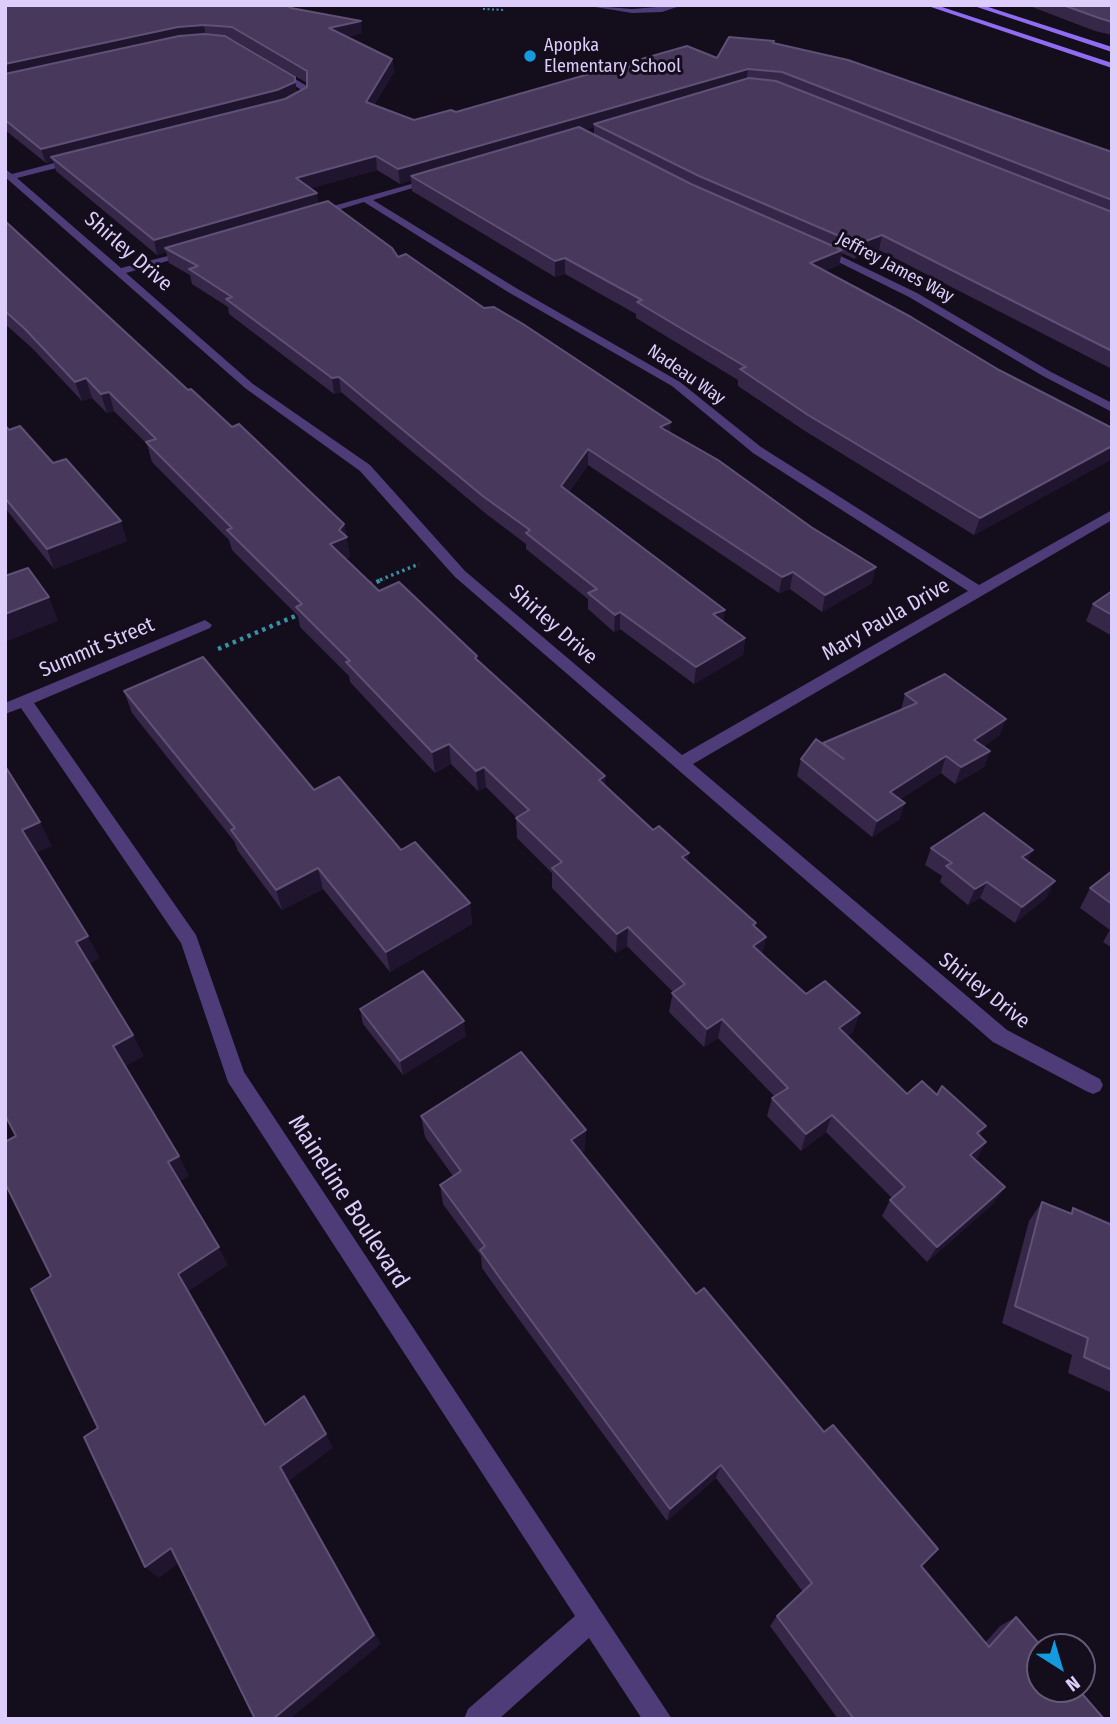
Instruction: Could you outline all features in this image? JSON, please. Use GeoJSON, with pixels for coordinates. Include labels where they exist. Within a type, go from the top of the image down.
{"type":"FeatureCollection","features":[{"type":"Feature","properties":{"kind":"street"},"geometry":{"type":"LineString","coordinates":[[586,5],[651,11],[680,5]]}},
{"type":"Feature","properties":{"kind":"street"},"geometry":{"type":"LineString","coordinates":[[928,5],[1112,66]]}},
{"type":"Feature","properties":{"kind":"street"},"geometry":{"type":"LineString","coordinates":[[974,5],[1112,50]]}},
{"type":"Feature","properties":{"kind":"street"},"geometry":{"type":"LineString","coordinates":[[272,69],[304,88],[304,98],[283,108]]}},
{"type":"Feature","properties":{"kind":"street"},"geometry":{"type":"LineString","coordinates":[[8,175],[88,157]]}},
{"type":"Feature","properties":{"kind":"street","name":"Shirley Drive"},"geometry":{"type":"LineString","coordinates":[[8,175],[249,386],[365,468],[460,574],[1000,1036],[1093,1085]]}},
{"type":"Feature","properties":{"kind":"street"},"geometry":{"type":"LineString","coordinates":[[300,218],[445,175]]}},
{"type":"Feature","properties":{"kind":"street","name":"Nadeau Way"},"geometry":{"type":"LineString","coordinates":[[365,199],[512,290],[676,384],[757,450],[978,591]]}},
{"type":"Feature","properties":{"kind":"street","name":"Jeffrey James Way"},"geometry":{"type":"LineString","coordinates":[[804,241],[913,295],[1047,374],[1112,408]]}},
{"type":"Feature","properties":{"kind":"street"},"geometry":{"type":"LineString","coordinates":[[118,272],[197,249]]}},
{"type":"Feature","properties":{"kind":"street","name":"Mary Paula Drive"},"geometry":{"type":"LineString","coordinates":[[681,763],[1112,514]]}},
{"type":"Feature","properties":{"kind":"street","name":"Summit Street"},"geometry":{"type":"LineString","coordinates":[[15,705],[205,625]]}},
{"type":"Feature","properties":{"kind":"street","name":"Maineline Boulevard"},"geometry":{"type":"LineString","coordinates":[[15,705],[190,940],[235,1076],[590,1620],[658,1719]]}},
{"type":"Feature","properties":{"kind":"street"},"geometry":{"type":"LineString","coordinates":[[478,1719],[590,1620]]}},
{"type":"Feature","properties":{"kind":"path"},"geometry":{"type":"LineString","coordinates":[[483,9],[505,10]]}},
{"type":"Feature","properties":{"kind":"path"},"geometry":{"type":"LineString","coordinates":[[365,586],[442,554]]}},
{"type":"Feature","properties":{"kind":"path"},"geometry":{"type":"LineString","coordinates":[[214,651],[301,614]]}},
{"type":"Feature","properties":{"kind":"building"},"geometry":{"type":"Polygon","coordinates":[[[5,5],[286,5],[361,21],[329,28],[392,59],[366,102],[414,120],[451,110],[456,112],[687,46],[717,58],[729,37],[774,41],[773,43],[848,60],[1112,152],[1112,200],[782,72],[748,69],[398,169],[376,156],[296,178],[317,193],[154,240],[51,157],[285,99],[307,87],[307,71],[232,27],[204,25],[178,27],[5,64],[5,5]]]}},
{"type":"Feature","properties":{"kind":"building"},"geometry":{"type":"Polygon","coordinates":[[[1063,5],[1112,5],[1112,22],[1099,18],[1063,5]]]}},
{"type":"Feature","properties":{"kind":"building"},"geometry":{"type":"Polygon","coordinates":[[[179,36],[225,36],[295,77],[295,82],[277,90],[41,149],[5,120],[5,74],[179,36]]]}},
{"type":"Feature","properties":{"kind":"building"},"geometry":{"type":"Polygon","coordinates":[[[749,78],[776,81],[1112,212],[1112,351],[882,235],[858,244],[699,176],[594,124],[749,78]]]}},
{"type":"Feature","properties":{"kind":"building"},"geometry":{"type":"Polygon","coordinates":[[[579,127],[691,184],[842,250],[810,263],[911,317],[999,370],[1112,428],[1112,446],[980,518],[808,415],[740,369],[746,367],[637,302],[642,300],[565,258],[555,261],[411,176],[579,127]]]}},
{"type":"Feature","properties":{"kind":"building"},"geometry":{"type":"Polygon","coordinates":[[[328,201],[392,248],[398,257],[406,254],[484,308],[494,307],[523,324],[671,422],[660,427],[718,460],[811,527],[876,567],[825,595],[793,572],[782,577],[588,449],[561,486],[725,610],[713,614],[745,638],[696,667],[620,612],[615,615],[588,593],[597,589],[526,533],[530,530],[484,497],[339,377],[332,378],[226,299],[232,297],[189,269],[198,266],[165,248],[328,201]]]}},
{"type":"Feature","properties":{"kind":"building"},"geometry":{"type":"Polygon","coordinates":[[[5,221],[188,390],[191,389],[232,427],[239,424],[344,524],[339,530],[347,537],[330,544],[379,591],[399,582],[477,656],[475,658],[605,776],[599,780],[653,830],[659,826],[689,853],[682,857],[756,923],[753,925],[766,937],[753,946],[806,994],[825,981],[860,1013],[839,1028],[907,1094],[922,1081],[937,1095],[942,1086],[986,1126],[977,1133],[986,1142],[970,1155],[1005,1187],[937,1247],[890,1200],[905,1187],[832,1115],[806,1134],[772,1098],[788,1088],[722,1019],[707,1029],[672,993],[685,984],[628,927],[617,934],[552,868],[562,862],[516,818],[529,810],[484,767],[476,771],[449,744],[432,752],[346,662],[350,661],[296,607],[302,604],[227,530],[232,528],[146,442],[156,439],[109,392],[101,394],[86,378],[75,382],[5,311],[5,221]]]}},
{"type":"Feature","properties":{"kind":"building"},"geometry":{"type":"Polygon","coordinates":[[[5,425],[9,430],[20,426],[53,463],[66,459],[121,521],[47,549],[5,498],[5,425]]]}},
{"type":"Feature","properties":{"kind":"building"},"geometry":{"type":"Polygon","coordinates":[[[28,568],[49,597],[5,614],[5,576],[28,568]]]}},
{"type":"Feature","properties":{"kind":"building"},"geometry":{"type":"Polygon","coordinates":[[[1112,591],[1112,615],[1093,604],[1112,591]]]}},
{"type":"Feature","properties":{"kind":"building"},"geometry":{"type":"Polygon","coordinates":[[[203,657],[314,790],[339,777],[401,850],[415,842],[470,903],[386,952],[318,868],[276,890],[231,830],[235,828],[124,691],[203,657]]]}},
{"type":"Feature","properties":{"kind":"building"},"geometry":{"type":"Polygon","coordinates":[[[945,674],[1006,719],[974,740],[990,751],[961,767],[946,756],[890,792],[905,803],[877,821],[801,759],[816,739],[844,759],[823,743],[917,703],[905,694],[945,674]]]}},
{"type":"Feature","properties":{"kind":"building"},"geometry":{"type":"Polygon","coordinates":[[[5,766],[40,822],[22,830],[88,936],[76,942],[133,1035],[113,1046],[179,1156],[168,1162],[219,1247],[178,1274],[265,1425],[304,1396],[326,1434],[280,1467],[374,1635],[273,1719],[255,1719],[171,1548],[145,1567],[84,1437],[98,1428],[31,1289],[51,1276],[5,1183],[5,1142],[16,1136],[5,1115],[5,766]]]}},
{"type":"Feature","properties":{"kind":"building"},"geometry":{"type":"Polygon","coordinates":[[[984,813],[1033,850],[1022,857],[1055,881],[1022,907],[987,882],[975,889],[946,866],[952,863],[931,848],[984,813]]]}},
{"type":"Feature","properties":{"kind":"building"},"geometry":{"type":"Polygon","coordinates":[[[1112,871],[1112,904],[1090,888],[1112,871]]]}},
{"type":"Feature","properties":{"kind":"building"},"geometry":{"type":"Polygon","coordinates":[[[423,971],[464,1021],[400,1061],[360,1009],[423,971]]]}},
{"type":"Feature","properties":{"kind":"building"},"geometry":{"type":"Polygon","coordinates":[[[521,1052],[586,1130],[571,1140],[696,1294],[704,1288],[824,1432],[833,1425],[938,1549],[921,1566],[989,1647],[1016,1617],[1030,1633],[1026,1633],[1026,1703],[1090,1703],[1104,1719],[852,1719],[777,1616],[812,1583],[721,1465],[670,1509],[480,1250],[485,1246],[440,1185],[461,1171],[421,1116],[521,1052]]]}},
{"type":"Feature","properties":{"kind":"building"},"geometry":{"type":"Polygon","coordinates":[[[1042,1202],[1072,1214],[1073,1208],[1112,1225],[1112,1370],[1084,1357],[1088,1338],[1015,1306],[1042,1202]]]}},
{"type":"Feature","properties":{"kind":"place","name":"Apopka Elementary School"},"geometry":{"type":"Point","coordinates":[530,56]}}]}
